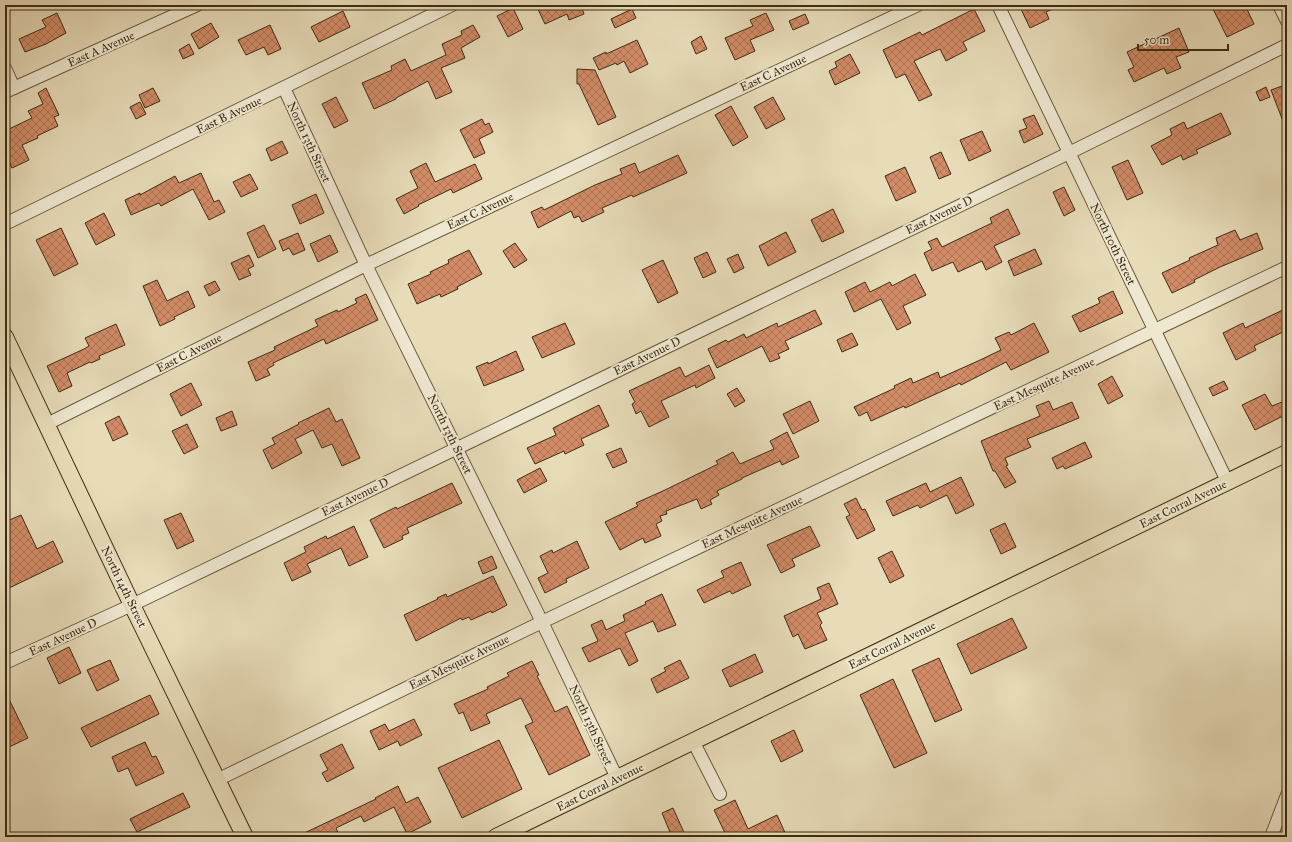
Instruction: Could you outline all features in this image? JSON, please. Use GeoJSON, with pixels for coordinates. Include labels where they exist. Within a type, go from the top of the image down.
{"type":"FeatureCollection","features":[{"type":"Feature","properties":{"kind":"main road","name":"North 14th Street"},"geometry":{"type":"LineString","coordinates":[[5,337],[132,605],[245,837]]}},
{"type":"Feature","properties":{"kind":"main road","name":"East Corral Avenue"},"geometry":{"type":"LineString","coordinates":[[496,837],[1228,483],[1287,453]]}},
{"type":"Feature","properties":{"kind":"street","name":"East A Avenue"},"geometry":{"type":"LineString","coordinates":[[10,90],[197,5]]}},
{"type":"Feature","properties":{"kind":"street","name":"East C Avenue"},"geometry":{"type":"LineString","coordinates":[[46,424],[366,265],[918,5]]}},
{"type":"Feature","properties":{"kind":"street","name":"North 10th Street"},"geometry":{"type":"LineString","coordinates":[[998,5],[1228,483]]}},
{"type":"Feature","properties":{"kind":"street"},"geometry":{"type":"LineString","coordinates":[[1279,5],[1287,21]]}},
{"type":"Feature","properties":{"kind":"street","name":"East B Avenue"},"geometry":{"type":"LineString","coordinates":[[5,224],[284,88],[446,6]]}},
{"type":"Feature","properties":{"kind":"street","name":"East Avenue D"},"geometry":{"type":"LineString","coordinates":[[5,663],[132,605],[1069,153],[1287,45]]}},
{"type":"Feature","properties":{"kind":"street"},"geometry":{"type":"LineString","coordinates":[[5,68],[10,90]]}},
{"type":"Feature","properties":{"kind":"street","name":"North 13th Street"},"geometry":{"type":"LineString","coordinates":[[284,88],[366,265],[457,448],[617,778]]}},
{"type":"Feature","properties":{"kind":"street","name":"East Mesquite Avenue"},"geometry":{"type":"LineString","coordinates":[[217,780],[542,622],[1156,331],[1287,267]]}},
{"type":"Feature","properties":{"kind":"street"},"geometry":{"type":"LineString","coordinates":[[693,742],[720,794]]}},
{"type":"Feature","properties":{"kind":"street"},"geometry":{"type":"LineString","coordinates":[[1271,837],[1287,795]]}},
{"type":"Feature","properties":{"kind":"building"},"geometry":{"type":"Polygon","coordinates":[[[536,5],[589,5],[582,8],[584,14],[569,20],[567,14],[545,24],[536,5]]]}},
{"type":"Feature","properties":{"kind":"building"},"geometry":{"type":"Polygon","coordinates":[[[1019,5],[1061,5],[1046,12],[1049,19],[1030,28],[1019,5]]]}},
{"type":"Feature","properties":{"kind":"building"},"geometry":{"type":"Polygon","coordinates":[[[1211,5],[1245,5],[1254,24],[1227,37],[1211,5]]]}},
{"type":"Feature","properties":{"kind":"building"},"geometry":{"type":"Polygon","coordinates":[[[513,8],[523,29],[508,37],[497,16],[513,8]]]}},
{"type":"Feature","properties":{"kind":"building"},"geometry":{"type":"Polygon","coordinates":[[[632,9],[636,18],[615,28],[611,19],[632,9]]]}},
{"type":"Feature","properties":{"kind":"building"},"geometry":{"type":"Polygon","coordinates":[[[974,9],[985,31],[963,42],[967,50],[946,61],[940,49],[914,61],[932,95],[919,101],[905,74],[896,78],[883,50],[920,32],[922,35],[974,9]]]}},
{"type":"Feature","properties":{"kind":"building"},"geometry":{"type":"Polygon","coordinates":[[[343,11],[350,27],[319,42],[311,27],[343,11]]]}},
{"type":"Feature","properties":{"kind":"building"},"geometry":{"type":"Polygon","coordinates":[[[57,13],[66,33],[46,44],[25,52],[19,39],[46,27],[42,20],[57,13]]]}},
{"type":"Feature","properties":{"kind":"building"},"geometry":{"type":"Polygon","coordinates":[[[766,13],[774,30],[750,40],[755,51],[735,60],[725,38],[753,26],[750,20],[766,13]]]}},
{"type":"Feature","properties":{"kind":"building"},"geometry":{"type":"Polygon","coordinates":[[[805,14],[809,23],[793,30],[789,21],[805,14]]]}},
{"type":"Feature","properties":{"kind":"building"},"geometry":{"type":"Polygon","coordinates":[[[211,23],[219,37],[199,49],[191,34],[211,23]]]}},
{"type":"Feature","properties":{"kind":"building"},"geometry":{"type":"Polygon","coordinates":[[[270,25],[281,49],[268,55],[264,47],[246,55],[238,40],[270,25]]]}},
{"type":"Feature","properties":{"kind":"building"},"geometry":{"type":"Polygon","coordinates":[[[473,25],[480,37],[461,48],[465,58],[441,68],[452,92],[436,99],[428,81],[396,99],[374,109],[362,83],[392,70],[391,66],[405,59],[411,71],[446,55],[442,44],[462,35],[461,31],[473,25]]]}},
{"type":"Feature","properties":{"kind":"building"},"geometry":{"type":"Polygon","coordinates":[[[1179,28],[1189,52],[1176,57],[1181,68],[1167,74],[1164,68],[1134,82],[1128,70],[1134,67],[1127,52],[1179,28]]]}},
{"type":"Feature","properties":{"kind":"building"},"geometry":{"type":"Polygon","coordinates":[[[701,36],[707,49],[696,54],[691,42],[701,36]]]}},
{"type":"Feature","properties":{"kind":"building"},"geometry":{"type":"Polygon","coordinates":[[[637,40],[648,64],[630,73],[624,61],[617,65],[616,63],[599,70],[593,58],[606,52],[606,54],[637,40]]]}},
{"type":"Feature","properties":{"kind":"building"},"geometry":{"type":"Polygon","coordinates":[[[189,44],[194,54],[183,59],[179,50],[189,44]]]}},
{"type":"Feature","properties":{"kind":"building"},"geometry":{"type":"Polygon","coordinates":[[[850,54],[860,73],[835,85],[829,71],[837,67],[835,62],[850,54]]]}},
{"type":"Feature","properties":{"kind":"building"},"geometry":{"type":"Polygon","coordinates":[[[577,69],[595,70],[616,117],[598,125],[579,84],[577,84],[577,69]]]}},
{"type":"Feature","properties":{"kind":"building"},"geometry":{"type":"Polygon","coordinates":[[[1285,85],[1287,91],[1286,129],[1271,90],[1285,85]]]}},
{"type":"Feature","properties":{"kind":"building"},"geometry":{"type":"Polygon","coordinates":[[[1266,87],[1270,97],[1260,101],[1256,92],[1266,87]]]}},
{"type":"Feature","properties":{"kind":"building"},"geometry":{"type":"Polygon","coordinates":[[[46,88],[59,115],[54,117],[58,126],[37,136],[38,138],[22,145],[29,160],[12,168],[7,158],[10,156],[5,147],[5,131],[32,118],[28,111],[43,104],[38,93],[46,88]]]}},
{"type":"Feature","properties":{"kind":"building"},"geometry":{"type":"Polygon","coordinates":[[[153,88],[160,101],[145,108],[139,95],[153,88]]]}},
{"type":"Feature","properties":{"kind":"building"},"geometry":{"type":"Polygon","coordinates":[[[336,97],[348,121],[334,128],[322,104],[336,97]]]}},
{"type":"Feature","properties":{"kind":"building"},"geometry":{"type":"Polygon","coordinates":[[[773,97],[785,119],[766,129],[754,107],[773,97]]]}},
{"type":"Feature","properties":{"kind":"building"},"geometry":{"type":"Polygon","coordinates":[[[140,102],[146,114],[136,119],[130,107],[140,102]]]}},
{"type":"Feature","properties":{"kind":"building"},"geometry":{"type":"Polygon","coordinates":[[[731,106],[748,137],[733,146],[715,115],[731,106]]]}},
{"type":"Feature","properties":{"kind":"building"},"geometry":{"type":"Polygon","coordinates":[[[1221,113],[1231,134],[1196,150],[1198,153],[1183,160],[1181,155],[1162,165],[1151,146],[1172,135],[1170,129],[1184,122],[1187,129],[1221,113]]]}},
{"type":"Feature","properties":{"kind":"building"},"geometry":{"type":"Polygon","coordinates":[[[1034,115],[1043,134],[1024,143],[1019,131],[1027,128],[1023,119],[1034,115]]]}},
{"type":"Feature","properties":{"kind":"building"},"geometry":{"type":"Polygon","coordinates":[[[482,119],[485,125],[489,123],[493,132],[479,139],[485,153],[474,158],[460,130],[482,119]]]}},
{"type":"Feature","properties":{"kind":"building"},"geometry":{"type":"Polygon","coordinates":[[[982,131],[991,151],[969,161],[960,140],[982,131]]]}},
{"type":"Feature","properties":{"kind":"building"},"geometry":{"type":"Polygon","coordinates":[[[282,141],[288,153],[271,161],[266,149],[282,141]]]}},
{"type":"Feature","properties":{"kind":"building"},"geometry":{"type":"Polygon","coordinates":[[[941,152],[951,174],[939,179],[930,157],[941,152]]]}},
{"type":"Feature","properties":{"kind":"building"},"geometry":{"type":"Polygon","coordinates":[[[678,155],[687,173],[633,197],[632,195],[602,208],[604,212],[582,222],[579,216],[574,218],[571,211],[538,228],[531,212],[542,207],[544,210],[595,185],[622,174],[620,169],[635,163],[639,173],[678,155]]]}},
{"type":"Feature","properties":{"kind":"building"},"geometry":{"type":"Polygon","coordinates":[[[1128,160],[1143,193],[1127,200],[1112,167],[1128,160]]]}},
{"type":"Feature","properties":{"kind":"building"},"geometry":{"type":"Polygon","coordinates":[[[426,163],[435,182],[475,164],[482,179],[453,193],[451,189],[418,205],[419,206],[404,214],[396,199],[418,188],[410,171],[426,163]]]}},
{"type":"Feature","properties":{"kind":"building"},"geometry":{"type":"Polygon","coordinates":[[[905,167],[916,192],[896,201],[885,176],[905,167]]]}},
{"type":"Feature","properties":{"kind":"building"},"geometry":{"type":"Polygon","coordinates":[[[201,173],[214,202],[219,200],[225,212],[209,220],[193,189],[161,206],[159,203],[131,215],[125,200],[140,193],[140,195],[175,176],[179,183],[201,173]]]}},
{"type":"Feature","properties":{"kind":"building"},"geometry":{"type":"Polygon","coordinates":[[[250,174],[258,189],[241,197],[233,182],[250,174]]]}},
{"type":"Feature","properties":{"kind":"building"},"geometry":{"type":"Polygon","coordinates":[[[1064,187],[1075,210],[1064,216],[1053,192],[1064,187]]]}},
{"type":"Feature","properties":{"kind":"building"},"geometry":{"type":"Polygon","coordinates":[[[316,194],[324,213],[300,224],[292,205],[316,194]]]}},
{"type":"Feature","properties":{"kind":"building"},"geometry":{"type":"Polygon","coordinates":[[[833,209],[844,232],[822,242],[811,220],[833,209]]]}},
{"type":"Feature","properties":{"kind":"building"},"geometry":{"type":"Polygon","coordinates":[[[1008,209],[1020,234],[994,246],[1002,262],[986,270],[982,261],[958,272],[953,262],[932,271],[924,253],[932,249],[928,242],[937,238],[942,247],[992,223],[990,218],[1008,209]]]}},
{"type":"Feature","properties":{"kind":"building"},"geometry":{"type":"Polygon","coordinates":[[[104,213],[115,235],[96,245],[85,223],[104,213]]]}},
{"type":"Feature","properties":{"kind":"building"},"geometry":{"type":"Polygon","coordinates":[[[264,225],[276,249],[258,258],[247,233],[264,225]]]}},
{"type":"Feature","properties":{"kind":"building"},"geometry":{"type":"Polygon","coordinates":[[[61,228],[78,264],[54,276],[36,240],[61,228]]]}},
{"type":"Feature","properties":{"kind":"building"},"geometry":{"type":"Polygon","coordinates":[[[1235,230],[1240,240],[1257,233],[1263,249],[1220,267],[1194,280],[1195,282],[1172,293],[1162,273],[1190,260],[1189,258],[1218,245],[1216,238],[1235,230]]]}},
{"type":"Feature","properties":{"kind":"building"},"geometry":{"type":"Polygon","coordinates":[[[786,232],[796,252],[768,266],[759,246],[786,232]]]}},
{"type":"Feature","properties":{"kind":"building"},"geometry":{"type":"Polygon","coordinates":[[[298,233],[305,250],[293,255],[289,248],[283,251],[279,241],[298,233]]]}},
{"type":"Feature","properties":{"kind":"building"},"geometry":{"type":"Polygon","coordinates":[[[330,235],[338,252],[318,262],[310,244],[330,235]]]}},
{"type":"Feature","properties":{"kind":"building"},"geometry":{"type":"Polygon","coordinates":[[[515,243],[527,260],[514,268],[503,251],[515,243]]]}},
{"type":"Feature","properties":{"kind":"building"},"geometry":{"type":"Polygon","coordinates":[[[1035,249],[1042,264],[1014,276],[1008,261],[1035,249]]]}},
{"type":"Feature","properties":{"kind":"building"},"geometry":{"type":"Polygon","coordinates":[[[469,250],[482,274],[457,287],[458,289],[441,297],[440,294],[417,304],[408,284],[431,274],[430,272],[449,263],[448,260],[469,250]]]}},
{"type":"Feature","properties":{"kind":"building"},"geometry":{"type":"Polygon","coordinates":[[[707,252],[716,272],[703,278],[694,258],[707,252]]]}},
{"type":"Feature","properties":{"kind":"building"},"geometry":{"type":"Polygon","coordinates":[[[738,254],[744,268],[734,273],[727,259],[738,254]]]}},
{"type":"Feature","properties":{"kind":"building"},"geometry":{"type":"Polygon","coordinates":[[[249,255],[254,266],[248,269],[251,275],[239,280],[231,263],[249,255]]]}},
{"type":"Feature","properties":{"kind":"building"},"geometry":{"type":"Polygon","coordinates":[[[663,260],[678,293],[658,303],[642,270],[663,260]]]}},
{"type":"Feature","properties":{"kind":"building"},"geometry":{"type":"Polygon","coordinates":[[[915,274],[926,295],[903,306],[911,323],[897,330],[881,299],[854,312],[845,292],[865,282],[870,292],[890,282],[892,286],[915,274]]]}},
{"type":"Feature","properties":{"kind":"building"},"geometry":{"type":"Polygon","coordinates":[[[157,280],[167,301],[188,291],[195,307],[174,317],[175,319],[160,326],[143,286],[157,280]]]}},
{"type":"Feature","properties":{"kind":"building"},"geometry":{"type":"Polygon","coordinates":[[[215,281],[220,290],[209,296],[204,286],[215,281]]]}},
{"type":"Feature","properties":{"kind":"building"},"geometry":{"type":"Polygon","coordinates":[[[1113,291],[1123,313],[1080,332],[1072,316],[1100,303],[1098,298],[1113,291]]]}},
{"type":"Feature","properties":{"kind":"building"},"geometry":{"type":"Polygon","coordinates":[[[366,294],[378,320],[326,344],[324,339],[273,363],[274,365],[267,369],[270,375],[256,381],[248,362],[275,350],[274,347],[318,326],[315,320],[337,310],[338,312],[357,303],[355,299],[366,294]]]}},
{"type":"Feature","properties":{"kind":"building"},"geometry":{"type":"Polygon","coordinates":[[[1287,308],[1287,330],[1254,346],[1256,350],[1236,360],[1223,333],[1243,323],[1245,328],[1287,308]]]}},
{"type":"Feature","properties":{"kind":"building"},"geometry":{"type":"Polygon","coordinates":[[[815,310],[822,324],[785,341],[789,349],[778,354],[780,358],[770,362],[762,346],[717,368],[708,349],[726,340],[728,342],[744,334],[746,338],[777,323],[778,327],[815,310]]]}},
{"type":"Feature","properties":{"kind":"building"},"geometry":{"type":"Polygon","coordinates":[[[565,323],[575,344],[542,358],[532,337],[565,323]]]}},
{"type":"Feature","properties":{"kind":"building"},"geometry":{"type":"Polygon","coordinates":[[[1034,323],[1049,352],[1011,370],[1006,362],[961,385],[960,383],[905,408],[904,406],[871,421],[867,412],[859,416],[854,407],[895,388],[894,386],[911,378],[913,383],[938,372],[940,378],[978,361],[1001,350],[995,338],[1009,332],[1011,335],[1034,323]]]}},
{"type":"Feature","properties":{"kind":"building"},"geometry":{"type":"Polygon","coordinates":[[[116,324],[125,345],[99,356],[100,359],[67,373],[72,386],[59,392],[47,366],[89,346],[85,338],[116,324]]]}},
{"type":"Feature","properties":{"kind":"building"},"geometry":{"type":"Polygon","coordinates":[[[852,333],[858,345],[842,352],[837,340],[852,333]]]}},
{"type":"Feature","properties":{"kind":"building"},"geometry":{"type":"Polygon","coordinates":[[[516,351],[524,370],[484,386],[476,367],[488,362],[488,364],[516,351]]]}},
{"type":"Feature","properties":{"kind":"building"},"geometry":{"type":"Polygon","coordinates":[[[709,365],[715,378],[696,388],[695,385],[661,401],[669,417],[649,427],[641,411],[636,414],[632,404],[635,402],[629,391],[680,367],[685,377],[709,365]]]}},
{"type":"Feature","properties":{"kind":"building"},"geometry":{"type":"Polygon","coordinates":[[[1112,376],[1123,396],[1108,404],[1098,384],[1112,376]]]}},
{"type":"Feature","properties":{"kind":"building"},"geometry":{"type":"Polygon","coordinates":[[[1224,381],[1228,389],[1213,396],[1209,388],[1224,381]]]}},
{"type":"Feature","properties":{"kind":"building"},"geometry":{"type":"Polygon","coordinates":[[[191,383],[202,405],[181,416],[170,394],[191,383]]]}},
{"type":"Feature","properties":{"kind":"building"},"geometry":{"type":"Polygon","coordinates":[[[737,388],[745,401],[735,407],[727,394],[737,388]]]}},
{"type":"Feature","properties":{"kind":"building"},"geometry":{"type":"Polygon","coordinates":[[[1265,394],[1272,406],[1287,400],[1287,414],[1255,430],[1242,405],[1265,394]]]}},
{"type":"Feature","properties":{"kind":"building"},"geometry":{"type":"Polygon","coordinates":[[[810,401],[819,421],[793,434],[783,414],[810,401]]]}},
{"type":"Feature","properties":{"kind":"building"},"geometry":{"type":"Polygon","coordinates":[[[1049,401],[1053,410],[1072,402],[1079,418],[1027,439],[1031,447],[1005,458],[1008,465],[1006,466],[1016,482],[1005,488],[995,471],[993,471],[981,441],[1040,416],[1036,406],[1049,401]]]}},
{"type":"Feature","properties":{"kind":"building"},"geometry":{"type":"Polygon","coordinates":[[[599,405],[609,426],[581,439],[584,445],[565,454],[564,451],[535,464],[527,448],[556,435],[553,428],[599,405]]]}},
{"type":"Feature","properties":{"kind":"building"},"geometry":{"type":"Polygon","coordinates":[[[329,408],[336,422],[342,419],[360,458],[342,466],[332,444],[322,448],[313,430],[295,439],[302,453],[272,469],[263,450],[275,444],[272,438],[329,408]]]}},
{"type":"Feature","properties":{"kind":"building"},"geometry":{"type":"Polygon","coordinates":[[[232,411],[237,425],[221,431],[216,418],[232,411]]]}},
{"type":"Feature","properties":{"kind":"building"},"geometry":{"type":"Polygon","coordinates":[[[119,416],[128,434],[113,441],[105,423],[119,416]]]}},
{"type":"Feature","properties":{"kind":"building"},"geometry":{"type":"Polygon","coordinates":[[[187,424],[198,447],[184,454],[172,431],[187,424]]]}},
{"type":"Feature","properties":{"kind":"building"},"geometry":{"type":"Polygon","coordinates":[[[787,432],[799,457],[782,465],[780,461],[717,491],[719,495],[710,500],[712,504],[701,509],[697,499],[666,511],[667,514],[660,516],[662,521],[656,524],[661,536],[645,543],[643,538],[620,550],[605,522],[638,506],[636,503],[718,464],[716,461],[733,452],[740,464],[774,449],[770,441],[787,432]]]}},
{"type":"Feature","properties":{"kind":"building"},"geometry":{"type":"Polygon","coordinates":[[[1085,442],[1092,457],[1065,469],[1063,466],[1057,469],[1052,458],[1085,442]]]}},
{"type":"Feature","properties":{"kind":"building"},"geometry":{"type":"Polygon","coordinates":[[[621,448],[627,462],[613,468],[606,454],[621,448]]]}},
{"type":"Feature","properties":{"kind":"building"},"geometry":{"type":"Polygon","coordinates":[[[540,468],[547,481],[524,493],[517,480],[540,468]]]}},
{"type":"Feature","properties":{"kind":"building"},"geometry":{"type":"Polygon","coordinates":[[[961,477],[974,505],[956,514],[947,495],[920,508],[918,505],[893,516],[886,501],[926,483],[930,492],[961,477]]]}},
{"type":"Feature","properties":{"kind":"building"},"geometry":{"type":"Polygon","coordinates":[[[452,483],[462,503],[407,528],[409,533],[402,536],[403,539],[384,548],[370,520],[452,483]]]}},
{"type":"Feature","properties":{"kind":"building"},"geometry":{"type":"Polygon","coordinates":[[[856,498],[862,510],[865,509],[875,530],[857,539],[846,517],[850,515],[844,504],[856,498]]]}},
{"type":"Feature","properties":{"kind":"building"},"geometry":{"type":"Polygon","coordinates":[[[181,513],[194,541],[177,549],[164,520],[181,513]]]}},
{"type":"Feature","properties":{"kind":"building"},"geometry":{"type":"Polygon","coordinates":[[[21,515],[37,549],[53,541],[63,562],[5,590],[5,522],[21,515]]]}},
{"type":"Feature","properties":{"kind":"building"},"geometry":{"type":"Polygon","coordinates":[[[1005,523],[1016,547],[1001,554],[990,530],[1005,523]]]}},
{"type":"Feature","properties":{"kind":"building"},"geometry":{"type":"Polygon","coordinates":[[[354,526],[368,557],[349,566],[341,548],[307,564],[311,572],[292,581],[284,563],[306,552],[304,547],[326,536],[327,539],[354,526]]]}},
{"type":"Feature","properties":{"kind":"building"},"geometry":{"type":"Polygon","coordinates":[[[810,526],[820,546],[792,559],[795,566],[781,573],[767,545],[810,526]]]}},
{"type":"Feature","properties":{"kind":"building"},"geometry":{"type":"Polygon","coordinates":[[[577,541],[589,568],[566,579],[567,582],[545,593],[538,578],[548,573],[540,556],[552,550],[553,553],[577,541]]]}},
{"type":"Feature","properties":{"kind":"building"},"geometry":{"type":"Polygon","coordinates":[[[892,551],[904,576],[890,583],[878,558],[892,551]]]}},
{"type":"Feature","properties":{"kind":"building"},"geometry":{"type":"Polygon","coordinates":[[[492,556],[497,568],[483,574],[478,562],[492,556]]]}},
{"type":"Feature","properties":{"kind":"building"},"geometry":{"type":"Polygon","coordinates":[[[741,562],[751,585],[732,594],[730,591],[704,603],[697,590],[724,577],[721,571],[741,562]]]}},
{"type":"Feature","properties":{"kind":"building"},"geometry":{"type":"Polygon","coordinates":[[[493,576],[507,605],[492,613],[491,611],[471,620],[469,617],[462,620],[461,618],[416,641],[404,615],[446,594],[447,597],[493,576]]]}},
{"type":"Feature","properties":{"kind":"building"},"geometry":{"type":"Polygon","coordinates":[[[829,583],[838,604],[817,613],[822,623],[820,625],[827,640],[805,649],[798,634],[793,637],[784,616],[821,599],[817,588],[829,583]]]}},
{"type":"Feature","properties":{"kind":"building"},"geometry":{"type":"Polygon","coordinates":[[[662,594],[676,625],[658,632],[653,621],[625,633],[638,661],[629,666],[620,648],[589,662],[582,648],[598,641],[591,625],[602,620],[606,630],[625,621],[623,615],[646,604],[645,602],[662,594]]]}},
{"type":"Feature","properties":{"kind":"building"},"geometry":{"type":"Polygon","coordinates":[[[1012,618],[1027,648],[971,674],[957,644],[1012,618]]]}},
{"type":"Feature","properties":{"kind":"building"},"geometry":{"type":"Polygon","coordinates":[[[69,647],[81,673],[59,684],[47,658],[69,647]]]}},
{"type":"Feature","properties":{"kind":"building"},"geometry":{"type":"Polygon","coordinates":[[[755,654],[763,672],[730,687],[722,670],[755,654]]]}},
{"type":"Feature","properties":{"kind":"building"},"geometry":{"type":"Polygon","coordinates":[[[939,658],[962,710],[935,722],[912,670],[939,658]]]}},
{"type":"Feature","properties":{"kind":"building"},"geometry":{"type":"Polygon","coordinates":[[[110,660],[119,680],[97,691],[87,670],[110,660]]]}},
{"type":"Feature","properties":{"kind":"building"},"geometry":{"type":"Polygon","coordinates":[[[680,660],[689,678],[657,693],[651,679],[666,671],[664,668],[680,660]]]}},
{"type":"Feature","properties":{"kind":"building"},"geometry":{"type":"Polygon","coordinates":[[[532,661],[539,675],[537,676],[555,712],[567,706],[590,755],[549,775],[525,726],[533,722],[521,698],[486,714],[490,723],[471,731],[463,712],[459,714],[454,704],[488,689],[487,687],[509,676],[507,673],[532,661]]]}},
{"type":"Feature","properties":{"kind":"building"},"geometry":{"type":"Polygon","coordinates":[[[893,679],[927,753],[894,768],[860,695],[893,679]]]}},
{"type":"Feature","properties":{"kind":"building"},"geometry":{"type":"Polygon","coordinates":[[[5,691],[28,738],[5,749],[5,691]]]}},
{"type":"Feature","properties":{"kind":"building"},"geometry":{"type":"Polygon","coordinates":[[[150,695],[159,714],[91,747],[81,728],[150,695]]]}},
{"type":"Feature","properties":{"kind":"building"},"geometry":{"type":"Polygon","coordinates":[[[414,719],[422,735],[400,746],[398,741],[379,750],[370,731],[385,724],[389,731],[414,719]]]}},
{"type":"Feature","properties":{"kind":"building"},"geometry":{"type":"Polygon","coordinates":[[[794,730],[803,751],[781,762],[771,741],[794,730]]]}},
{"type":"Feature","properties":{"kind":"building"},"geometry":{"type":"Polygon","coordinates":[[[499,740],[522,789],[462,818],[438,768],[499,740]]]}},
{"type":"Feature","properties":{"kind":"building"},"geometry":{"type":"Polygon","coordinates":[[[145,742],[152,757],[156,756],[164,773],[136,786],[128,768],[118,772],[112,757],[145,742]]]}},
{"type":"Feature","properties":{"kind":"building"},"geometry":{"type":"Polygon","coordinates":[[[342,744],[354,768],[327,782],[322,773],[328,770],[320,755],[342,744]]]}},
{"type":"Feature","properties":{"kind":"building"},"geometry":{"type":"Polygon","coordinates":[[[398,786],[406,803],[418,797],[431,822],[407,834],[394,807],[364,822],[361,816],[336,828],[340,837],[296,837],[376,799],[375,798],[398,786]]]}},
{"type":"Feature","properties":{"kind":"building"},"geometry":{"type":"Polygon","coordinates":[[[183,793],[190,807],[137,832],[130,819],[183,793]]]}},
{"type":"Feature","properties":{"kind":"building"},"geometry":{"type":"Polygon","coordinates":[[[735,800],[748,829],[777,815],[787,837],[727,837],[714,810],[735,800]]]}},
{"type":"Feature","properties":{"kind":"building"},"geometry":{"type":"Polygon","coordinates":[[[673,808],[686,837],[672,837],[662,813],[673,808]]]}}]}
